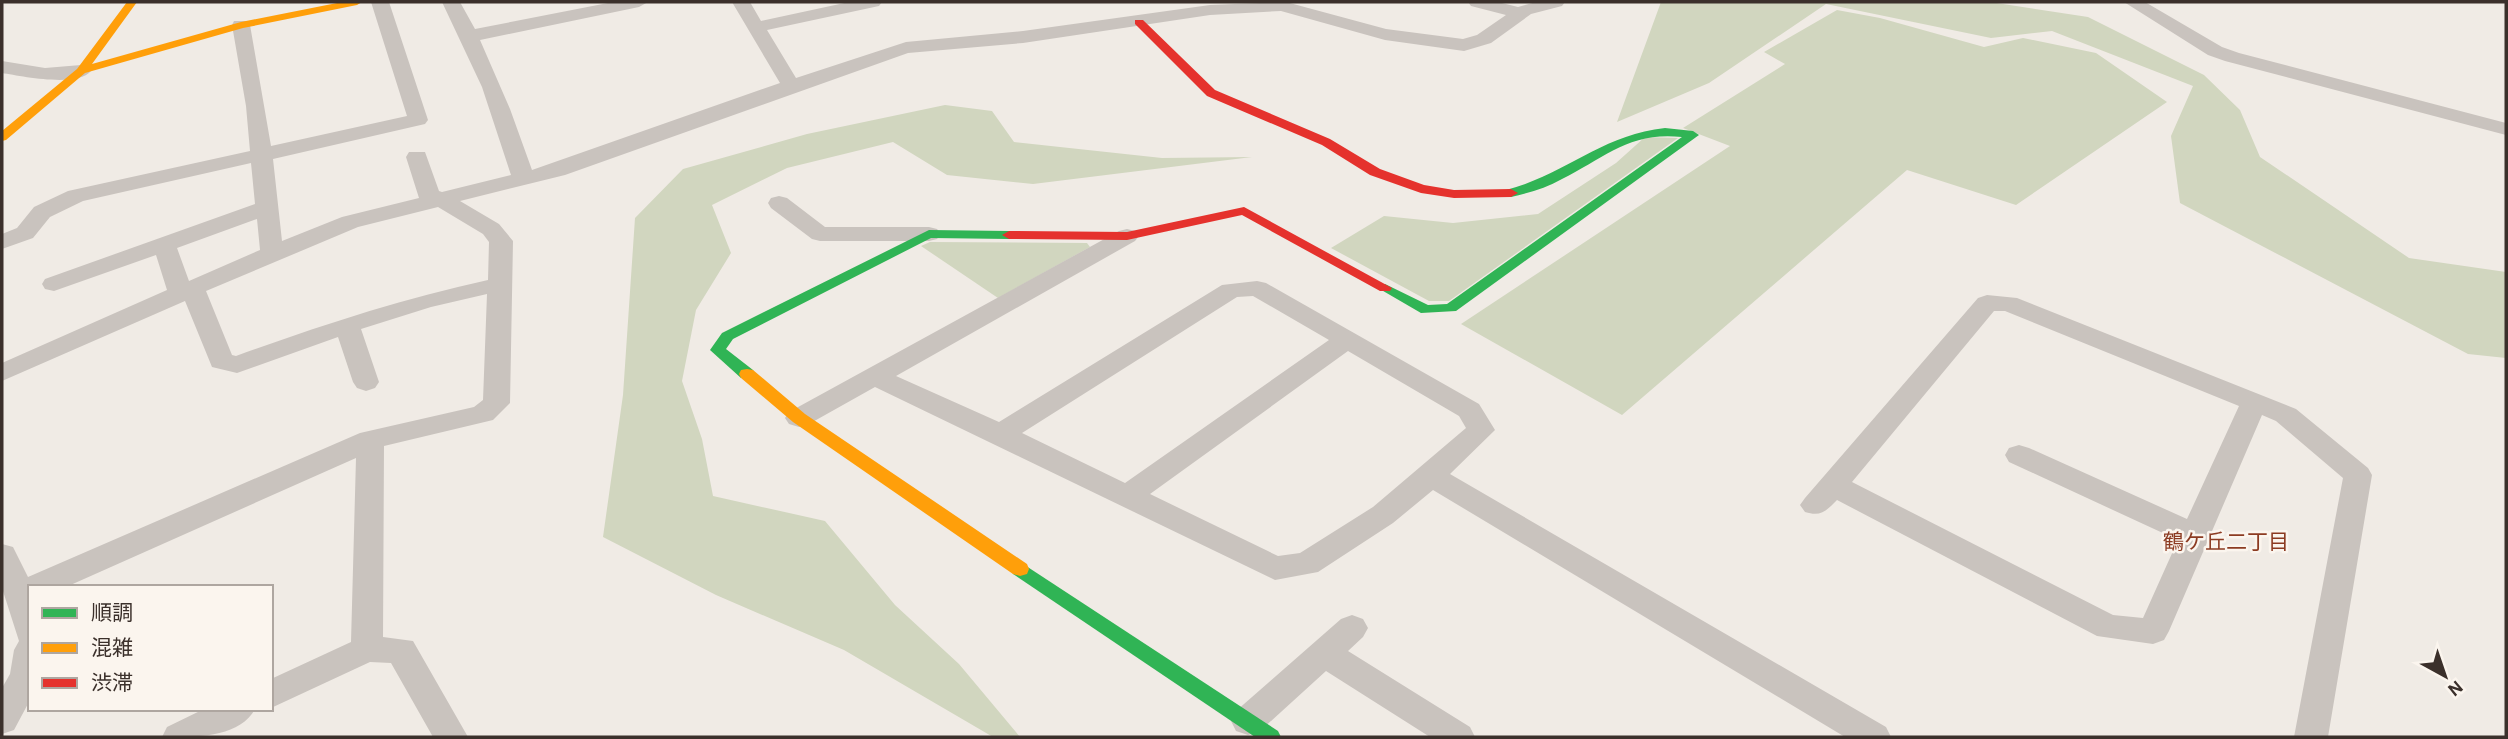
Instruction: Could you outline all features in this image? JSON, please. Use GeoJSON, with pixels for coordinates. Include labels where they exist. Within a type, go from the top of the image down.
{"type":"FeatureCollection","features":[{"type":"Feature","properties":{"kind":"street"},"geometry":{"type":"LineString","coordinates":[[129,28],[132,2]]}},
{"type":"Feature","properties":{"kind":"street"},"geometry":{"type":"LineString","coordinates":[[2,137],[81,71],[132,2]]}},
{"type":"Feature","properties":{"kind":"street"},"geometry":{"type":"LineString","coordinates":[[146,36],[241,24],[357,2]]}},
{"type":"Feature","properties":{"kind":"street"},"geometry":{"type":"LineString","coordinates":[[2,242],[25,233],[41,212],[76,196],[418,120],[380,2]]}},
{"type":"Feature","properties":{"kind":"street"},"geometry":{"type":"LineString","coordinates":[[451,2],[470,36],[485,78],[499,103],[523,177]]}},
{"type":"Feature","properties":{"kind":"street"},"geometry":{"type":"LineString","coordinates":[[470,36],[639,2]]}},
{"type":"Feature","properties":{"kind":"street"},"geometry":{"type":"LineString","coordinates":[[741,2],[791,86]]}},
{"type":"Feature","properties":{"kind":"street"},"geometry":{"type":"LineString","coordinates":[[757,27],[873,2]]}},
{"type":"Feature","properties":{"kind":"street"},"geometry":{"type":"LineString","coordinates":[[1477,2],[1521,13]]}},
{"type":"Feature","properties":{"kind":"street"},"geometry":{"type":"LineString","coordinates":[[2,373],[272,253],[350,222],[557,170],[906,48],[1139,22],[1242,4],[1281,6],[1385,34],[1464,46],[1484,39],[1521,13],[1556,2]]}},
{"type":"Feature","properties":{"kind":"street"},"geometry":{"type":"LineString","coordinates":[[2133,2],[2205,46],[2232,57],[2506,129]]}},
{"type":"Feature","properties":{"kind":"street"},"geometry":{"type":"LineString","coordinates":[[779,203],[820,234],[1126,236],[1244,211],[1426,310],[1451,309],[1693,135],[1669,129],[1636,133],[1591,154],[1572,169],[1534,189],[1494,195],[1454,194],[1422,189],[1374,172],[1326,142],[1276,118],[1211,93],[1139,22]]}},
{"type":"Feature","properties":{"kind":"street"},"geometry":{"type":"LineString","coordinates":[[2,67],[45,74],[81,71],[241,24]]}},
{"type":"Feature","properties":{"kind":"street"},"geometry":{"type":"LineString","coordinates":[[241,24],[262,156],[265,208],[272,253]]}},
{"type":"Feature","properties":{"kind":"street"},"geometry":{"type":"LineString","coordinates":[[38,585],[370,440],[483,414],[496,403],[501,241],[491,229],[435,199],[417,158]]}},
{"type":"Feature","properties":{"kind":"street"},"geometry":{"type":"LineString","coordinates":[[54,284],[265,208]]}},
{"type":"Feature","properties":{"kind":"street"},"geometry":{"type":"LineString","coordinates":[[929,234],[727,336],[718,350],[799,418],[874,471],[1260,729],[1325,653],[1352,628]]}},
{"type":"Feature","properties":{"kind":"street"},"geometry":{"type":"LineString","coordinates":[[799,418],[1126,236]]}},
{"type":"Feature","properties":{"kind":"street"},"geometry":{"type":"LineString","coordinates":[[163,245],[221,361],[237,365],[346,325],[425,301],[501,284]]}},
{"type":"Feature","properties":{"kind":"street"},"geometry":{"type":"LineString","coordinates":[[876,377],[1000,434],[1275,568],[1307,564],[1383,514],[1431,476],[1481,430],[1469,410],[1257,288],[1231,290],[1000,434]]}},
{"type":"Feature","properties":{"kind":"street"},"geometry":{"type":"LineString","coordinates":[[2254,402],[2152,631],[2108,627],[1824,495],[1987,303],[2008,303],[2254,402],[2286,415],[2358,475],[2311,737]]}},
{"type":"Feature","properties":{"kind":"street"},"geometry":{"type":"LineString","coordinates":[[346,325],[366,382]]}},
{"type":"Feature","properties":{"kind":"street"},"geometry":{"type":"LineString","coordinates":[[1127,496],[1346,340]]}},
{"type":"Feature","properties":{"kind":"street"},"geometry":{"type":"LineString","coordinates":[[367,649],[370,440]]}},
{"type":"Feature","properties":{"kind":"street"},"geometry":{"type":"LineString","coordinates":[[2020,455],[2194,535]]}},
{"type":"Feature","properties":{"kind":"street"},"geometry":{"type":"LineString","coordinates":[[1431,476],[1874,737]]}},
{"type":"Feature","properties":{"kind":"street"},"geometry":{"type":"LineString","coordinates":[[2,555],[22,592],[28,622]]}},
{"type":"Feature","properties":{"kind":"street"},"geometry":{"type":"LineString","coordinates":[[273,693],[367,649],[401,650],[452,737]]}},
{"type":"Feature","properties":{"kind":"street"},"geometry":{"type":"LineString","coordinates":[[1325,653],[1458,737]]}},
{"type":"Feature","properties":{"kind":"street"},"geometry":{"type":"LineString","coordinates":[[2,720],[26,675],[28,662]]}},
{"type":"Feature","properties":{"kind":"street"},"geometry":{"type":"LineString","coordinates":[[179,737],[235,711]]}},
{"type":"Feature","properties":{"kind":"green space"},"geometry":{"type":"Polygon","coordinates":[[[1661,2],[1990,2],[2088,17],[2204,75],[2240,110],[2260,157],[2409,258],[2506,272],[2506,358],[2468,354],[2180,203],[2171,136],[2193,86],[2052,31],[1991,38],[1826,4],[1709,83],[1617,122],[1661,2]]]}},
{"type":"Feature","properties":{"kind":"green space"},"geometry":{"type":"Polygon","coordinates":[[[1837,10],[1880,18],[1984,47],[2023,38],[2096,53],[2167,102],[2016,205],[1907,170],[1622,415],[1461,324],[1730,146],[1683,128],[1785,64],[1764,52],[1837,10]]]}},
{"type":"Feature","properties":{"kind":"green space"},"geometry":{"type":"Polygon","coordinates":[[[945,105],[992,111],[1014,142],[1162,158],[1252,157],[1033,184],[947,175],[893,142],[787,168],[712,205],[731,253],[696,310],[682,381],[702,439],[713,496],[825,521],[895,605],[959,664],[1020,737],[993,737],[844,650],[716,595],[603,537],[623,395],[635,218],[683,169],[807,134],[945,105]]]}},
{"type":"Feature","properties":{"kind":"green space"},"geometry":{"type":"Polygon","coordinates":[[[1645,137],[1678,138],[1449,301],[1429,301],[1331,248],[1384,216],[1453,223],[1538,214],[1616,163],[1645,137]]]}},
{"type":"Feature","properties":{"kind":"green space"},"geometry":{"type":"Polygon","coordinates":[[[930,242],[1087,243],[1090,247],[998,298],[921,246],[930,242]]]}},
{"type":"Feature","properties":{"kind":"traffic: fast"},"geometry":{"type":"LineString","coordinates":[[1385,288],[1426,310],[1451,308],[1693,135],[1665,131],[1640,134],[1598,152],[1536,187],[1511,193]]}},
{"type":"Feature","properties":{"kind":"traffic: fast"},"geometry":{"type":"LineString","coordinates":[[747,374],[718,350],[727,336],[929,234],[1009,235]]}},
{"type":"Feature","properties":{"kind":"traffic: fast"},"geometry":{"type":"LineString","coordinates":[[1020,569],[1271,737]]}},
{"type":"Feature","properties":{"kind":"traffic: slow"},"geometry":{"type":"LineString","coordinates":[[2,137],[81,71],[132,2]]}},
{"type":"Feature","properties":{"kind":"traffic: slow"},"geometry":{"type":"LineString","coordinates":[[81,71],[241,25],[357,2]]}},
{"type":"Feature","properties":{"kind":"traffic: slow"},"geometry":{"type":"LineString","coordinates":[[747,374],[799,418],[1020,569]]}},
{"type":"Feature","properties":{"kind":"traffic: jam"},"geometry":{"type":"LineString","coordinates":[[1139,22],[1211,93],[1326,142],[1375,172],[1421,189],[1454,194],[1511,193]]}},
{"type":"Feature","properties":{"kind":"traffic: jam"},"geometry":{"type":"LineString","coordinates":[[1009,235],[1127,236],[1244,211],[1385,288]]}},
{"type":"Feature","properties":{"kind":"district","name":"鶴ケ丘二丁目"},"geometry":{"type":"Point","coordinates":[2226,542]}}]}
